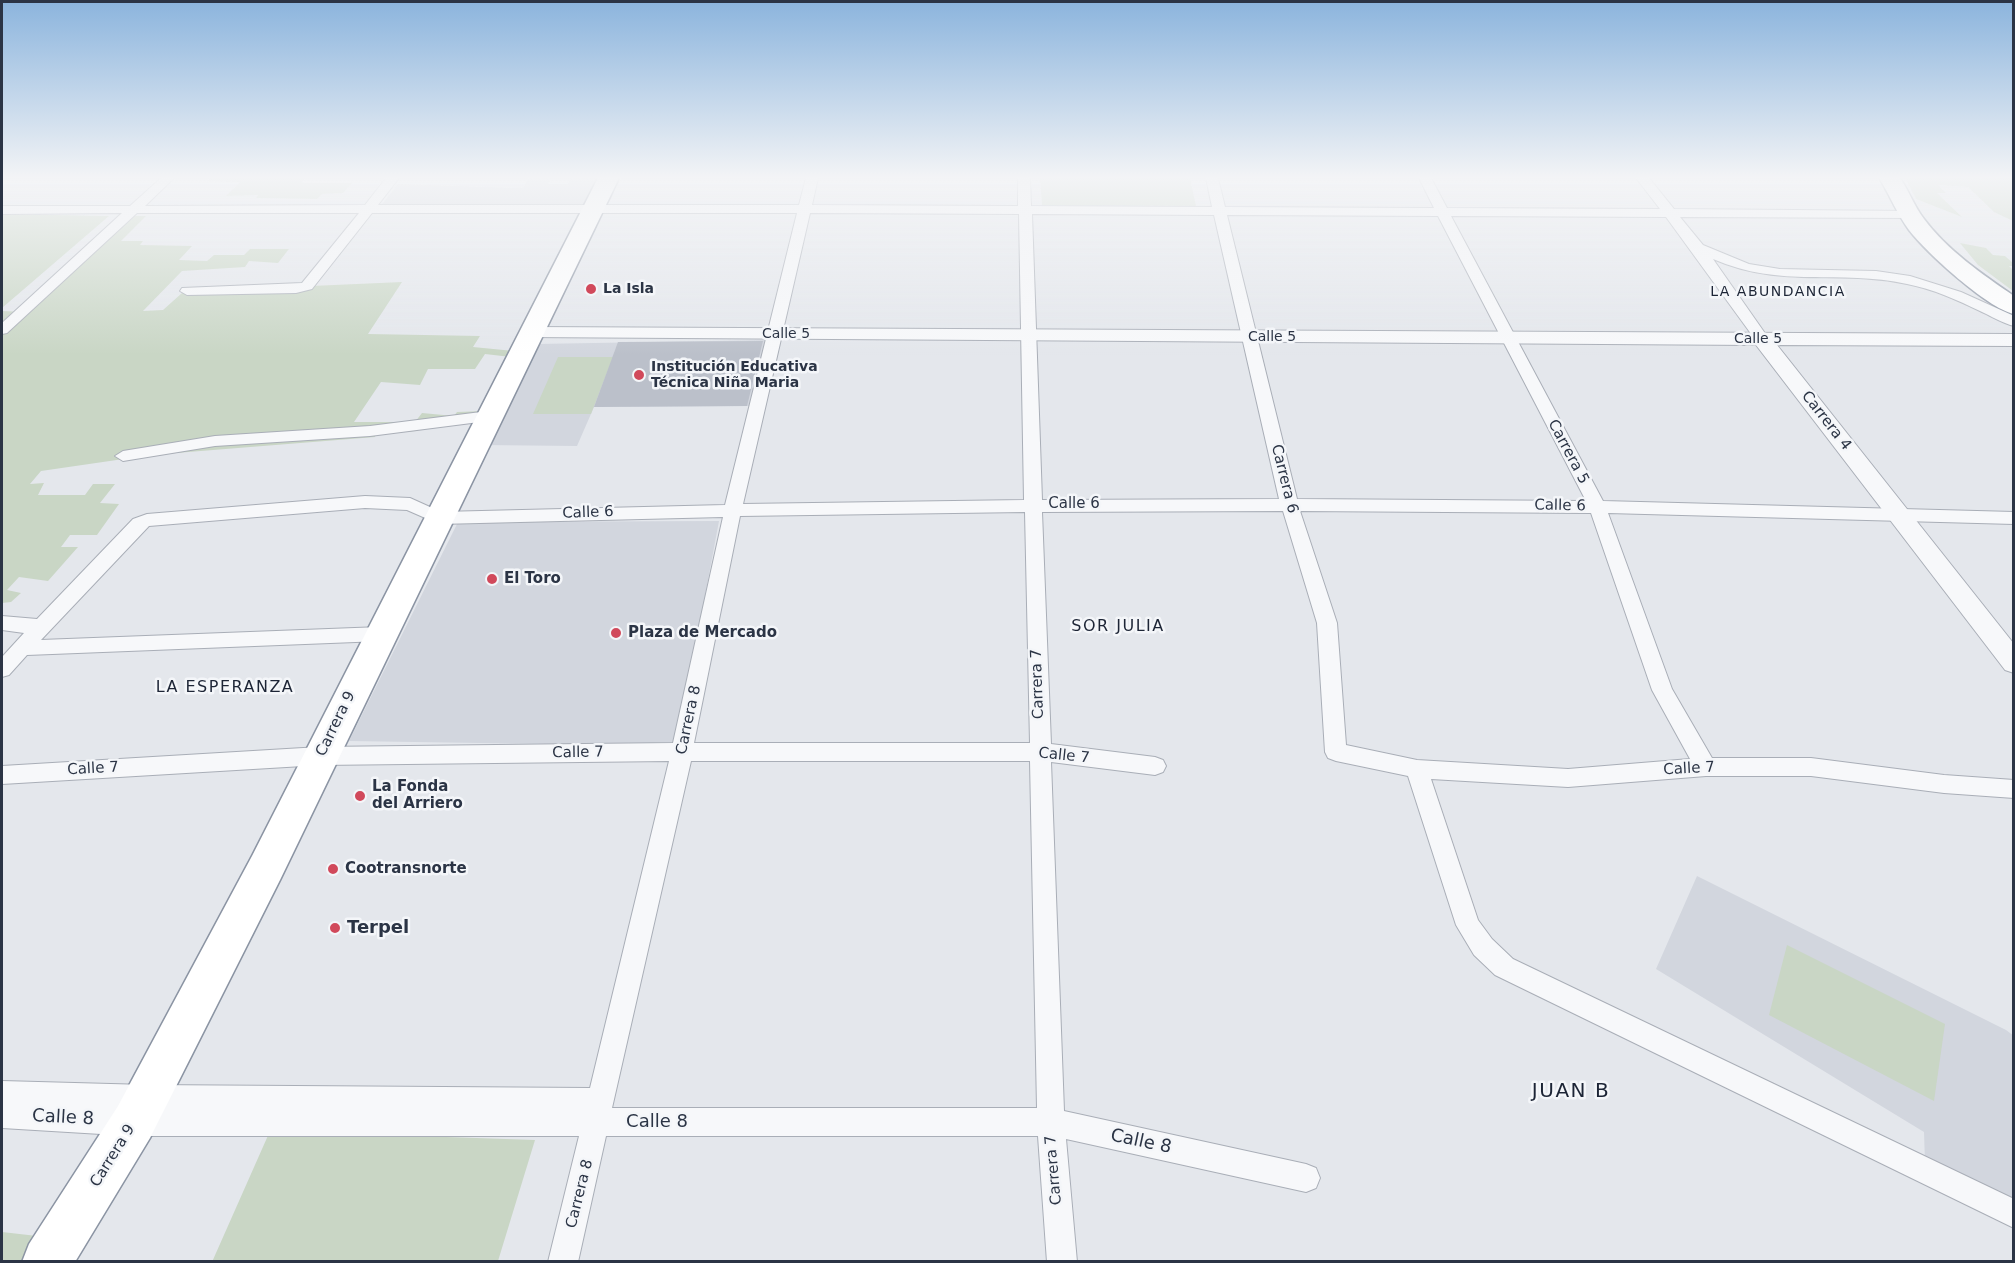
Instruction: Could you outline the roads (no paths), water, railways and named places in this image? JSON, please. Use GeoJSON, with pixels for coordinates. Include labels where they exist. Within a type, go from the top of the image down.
{"type":"FeatureCollection","features":[{"type":"Feature","properties":{"kind":"highway","name":"Carrera 9"},"geometry":{"type":"LineString","coordinates":[[47,1262],[141,1110],[266,868],[489,416],[580,237]]}},
{"type":"Feature","properties":{"kind":"highway"},"geometry":{"type":"LineString","coordinates":[[1932,237],[1961,267],[2013,307]]}},
{"type":"Feature","properties":{"kind":"street"},"geometry":{"type":"LineString","coordinates":[[2,330],[102,237]]}},
{"type":"Feature","properties":{"kind":"street"},"geometry":{"type":"LineString","coordinates":[[186,291],[302,287],[307,285],[347,237]]}},
{"type":"Feature","properties":{"kind":"street","name":"Carrera 8"},"geometry":{"type":"LineString","coordinates":[[563,1262],[682,752],[733,509],[797,237]]}},
{"type":"Feature","properties":{"kind":"street","name":"Carrera 7"},"geometry":{"type":"LineString","coordinates":[[1026,237],[1051,1122],[1062,1262]]}},
{"type":"Feature","properties":{"kind":"street","name":"Carrera 6"},"geometry":{"type":"LineString","coordinates":[[1226,237],[1289,503],[1327,623],[1336,752],[1365,759]]}},
{"type":"Feature","properties":{"kind":"street","name":"Carrera 5"},"geometry":{"type":"LineString","coordinates":[[1455,237],[1597,506],[1662,690],[1706,766]]}},
{"type":"Feature","properties":{"kind":"street","name":"Carrera 4"},"geometry":{"type":"LineString","coordinates":[[1688,237],[1762,339],[2013,663]]}},
{"type":"Feature","properties":{"kind":"street"},"geometry":{"type":"LineString","coordinates":[[1698,248],[1745,267],[1771,272],[1864,274],[1911,280],[1957,295],[2013,322]]}},
{"type":"Feature","properties":{"kind":"street","name":"Calle 5"},"geometry":{"type":"LineString","coordinates":[[531,333],[2013,340]]}},
{"type":"Feature","properties":{"kind":"street"},"geometry":{"type":"LineString","coordinates":[[123,456],[215,441],[370,431],[489,416]]}},
{"type":"Feature","properties":{"kind":"street","name":"Calle 6"},"geometry":{"type":"LineString","coordinates":[[42,627],[139,523],[147,519],[365,502],[410,504],[439,518],[733,509],[1289,503],[1597,506],[2013,518]]}},
{"type":"Feature","properties":{"kind":"street"},"geometry":{"type":"LineString","coordinates":[[2,623],[42,627]]}},
{"type":"Feature","properties":{"kind":"street"},"geometry":{"type":"LineString","coordinates":[[2,669],[42,627]]}},
{"type":"Feature","properties":{"kind":"street"},"geometry":{"type":"LineString","coordinates":[[22,648],[381,634]]}},
{"type":"Feature","properties":{"kind":"street","name":"Calle 7"},"geometry":{"type":"LineString","coordinates":[[2,775],[320,756],[682,752],[1040,752],[1155,766]]}},
{"type":"Feature","properties":{"kind":"street","name":"Calle 7"},"geometry":{"type":"LineString","coordinates":[[1365,759],[1418,769],[1568,778],[1706,766],[1811,767],[1944,784],[2013,789]]}},
{"type":"Feature","properties":{"kind":"street"},"geometry":{"type":"LineString","coordinates":[[1418,769],[1468,925],[1483,947],[1504,967],[1613,1023],[2013,1214]]}},
{"type":"Feature","properties":{"kind":"street","name":"Calle 8"},"geometry":{"type":"LineString","coordinates":[[2,1094],[141,1110]]}},
{"type":"Feature","properties":{"kind":"street","name":"Calle 8"},"geometry":{"type":"LineString","coordinates":[[2,1115],[141,1110],[598,1112],[1051,1122],[1306,1178]]}},
{"type":"Feature","properties":{"kind":"place","name":"La Isla"},"geometry":{"type":"Point","coordinates":[591,289]}},
{"type":"Feature","properties":{"kind":"place","name":"Institución Educativa Técnica Niña Maria"},"geometry":{"type":"Point","coordinates":[639,375]}},
{"type":"Feature","properties":{"kind":"place","name":"El Toro"},"geometry":{"type":"Point","coordinates":[492,579]}},
{"type":"Feature","properties":{"kind":"place","name":"Plaza de Mercado"},"geometry":{"type":"Point","coordinates":[616,633]}},
{"type":"Feature","properties":{"kind":"place","name":"La Fonda del Arriero"},"geometry":{"type":"Point","coordinates":[360,796]}},
{"type":"Feature","properties":{"kind":"place","name":"Cootransnorte"},"geometry":{"type":"Point","coordinates":[333,869]}},
{"type":"Feature","properties":{"kind":"place","name":"Terpel"},"geometry":{"type":"Point","coordinates":[335,928]}},
{"type":"Feature","properties":{"kind":"district","name":"LA ABUNDANCIA"},"geometry":{"type":"Point","coordinates":[1778,292]}},
{"type":"Feature","properties":{"kind":"district","name":"SOR JULIA"},"geometry":{"type":"Point","coordinates":[1118,627]}},
{"type":"Feature","properties":{"kind":"district","name":"LA ESPERANZA"},"geometry":{"type":"Point","coordinates":[225,688]}},
{"type":"Feature","properties":{"kind":"district","name":"JUAN B"},"geometry":{"type":"Point","coordinates":[1571,1092]}}]}
